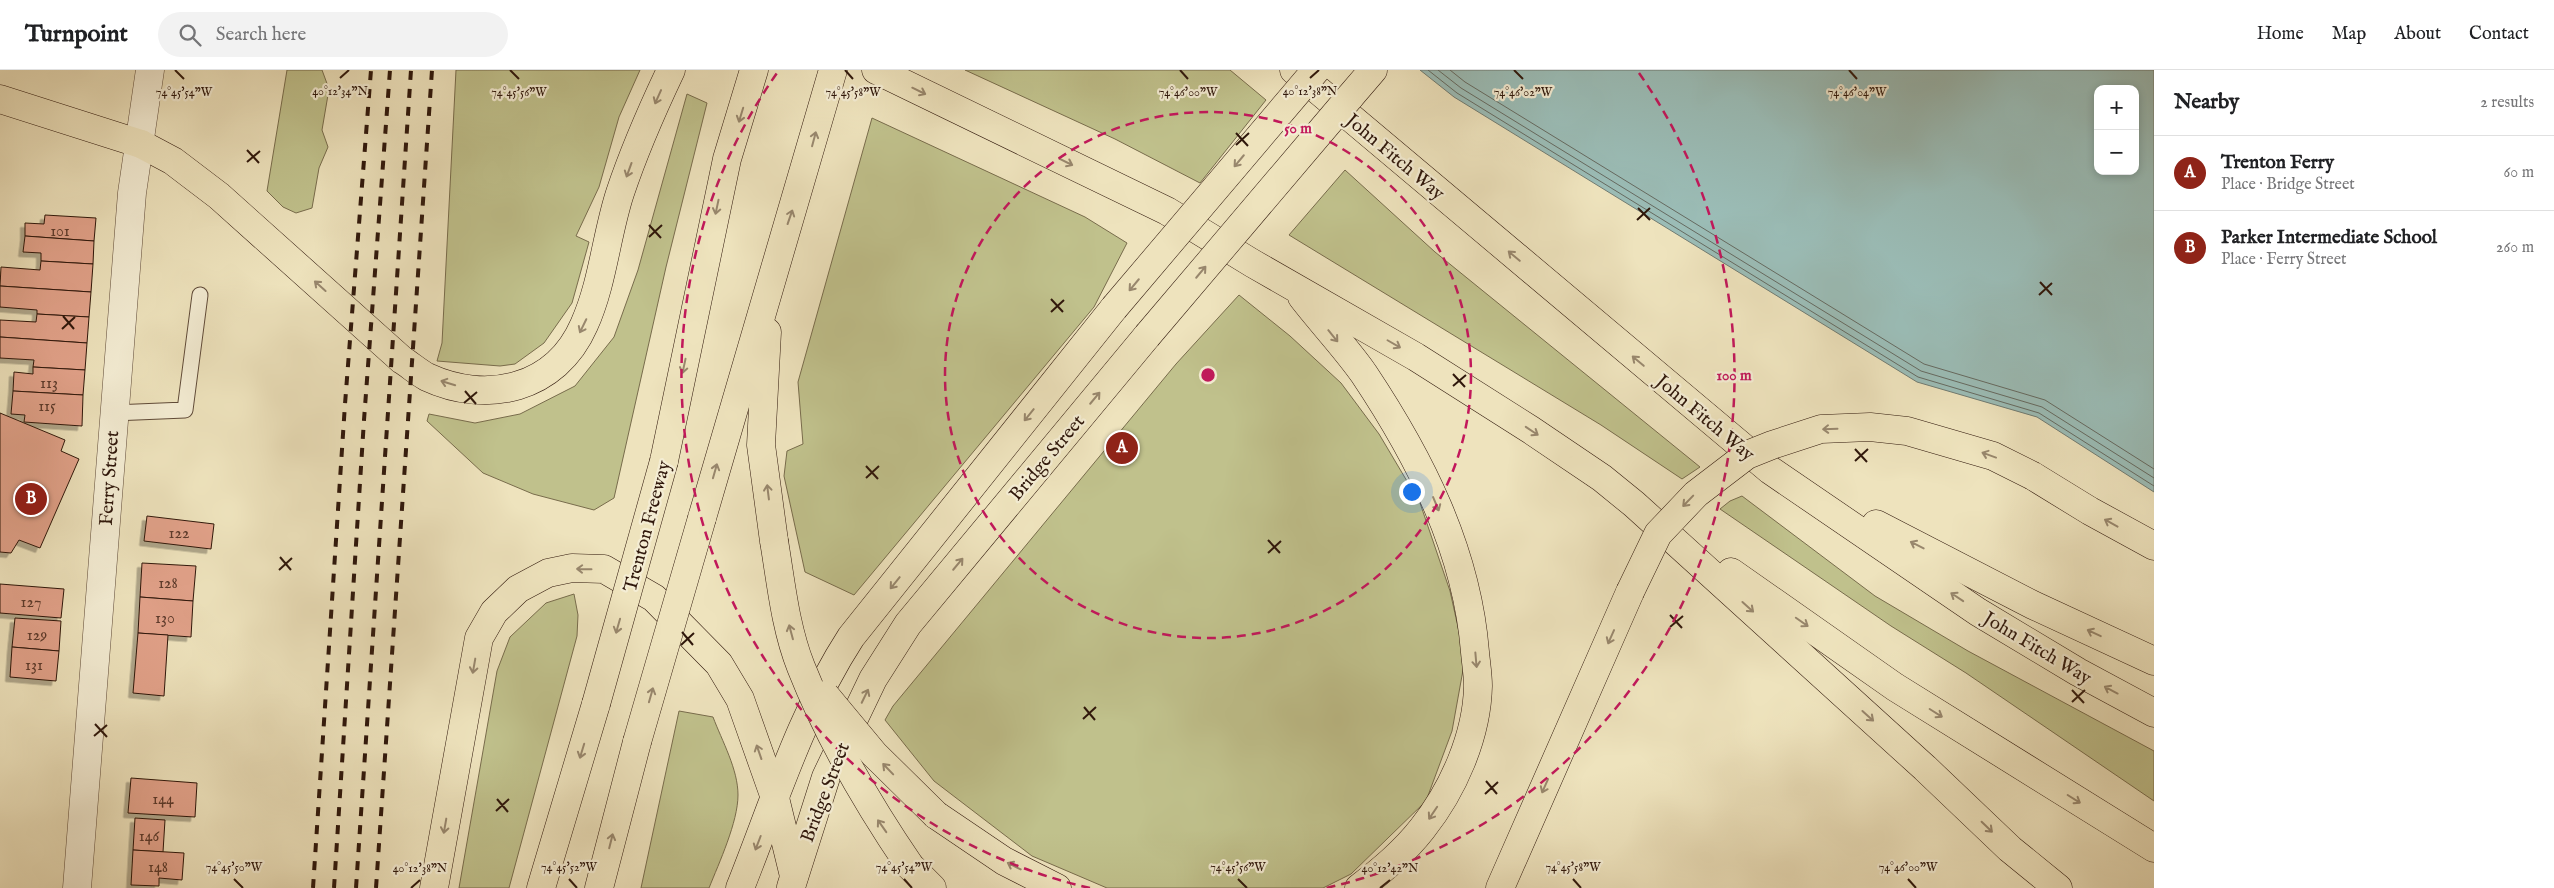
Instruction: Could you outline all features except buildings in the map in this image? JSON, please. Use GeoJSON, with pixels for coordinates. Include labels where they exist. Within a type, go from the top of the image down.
{"type":"FeatureCollection","features":[{"type":"Feature","properties":{"kind":"main road"},"geometry":{"type":"LineString","coordinates":[[0,99],[141,144],[173,161],[219,196],[402,360],[427,376],[478,391],[508,389],[532,382],[555,364],[571,347],[584,326],[594,297],[620,194],[646,125],[670,70]]}},
{"type":"Feature","properties":{"kind":"main road","name":"Trenton Freeway"},"geometry":{"type":"LineString","coordinates":[[541,888],[596,704],[664,461],[727,159],[754,70]]}},
{"type":"Feature","properties":{"kind":"main road"},"geometry":{"type":"LineString","coordinates":[[599,888],[637,742],[779,249],[801,186],[833,70]]}},
{"type":"Feature","properties":{"kind":"main road"},"geometry":{"type":"LineString","coordinates":[[876,70],[1167,211],[1252,263],[1292,284],[1416,357],[1531,430],[1602,478],[1634,504],[1926,768],[2010,849],[2058,888]]}},
{"type":"Feature","properties":{"kind":"main road","name":"John Fitch Way"},"geometry":{"type":"LineString","coordinates":[[1294,70],[1770,470],[1978,612],[2078,672],[2154,713]]}},
{"type":"Feature","properties":{"kind":"main road","name":"Bridge Street"},"geometry":{"type":"LineString","coordinates":[[740,888],[801,730],[829,671],[851,637],[1114,308],[1317,70]]}},
{"type":"Feature","properties":{"kind":"main road","name":"Bridge Street"},"geometry":{"type":"LineString","coordinates":[[792,882],[826,777],[873,679],[908,624],[1147,336],[1373,70]]}},
{"type":"Feature","properties":{"kind":"main road"},"geometry":{"type":"LineString","coordinates":[[779,249],[766,336],[761,445],[774,541],[787,616],[801,666],[853,779],[910,866],[932,888]]}},
{"type":"Feature","properties":{"kind":"main road"},"geometry":{"type":"LineString","coordinates":[[1292,284],[1363,373],[1408,445],[1436,502],[1456,554],[1472,615],[1478,686],[1472,725],[1460,762],[1444,797],[1422,829],[1396,858],[1359,888]]}},
{"type":"Feature","properties":{"kind":"main road"},"geometry":{"type":"LineString","coordinates":[[1500,888],[1630,592],[1658,534],[1696,494],[1747,455],[1772,444],[1821,429],[1870,427],[1907,431],[1993,456],[2033,476],[2090,511],[2154,546]]}},
{"type":"Feature","properties":{"kind":"main road"},"geometry":{"type":"LineString","coordinates":[[1770,470],[2033,605],[2154,661]]}},
{"type":"Feature","properties":{"kind":"main road"},"geometry":{"type":"LineString","coordinates":[[1634,504],[1895,688],[2154,848]]}},
{"type":"Feature","properties":{"kind":"main road"},"geometry":{"type":"LineString","coordinates":[[434,888],[480,638],[494,612],[518,589],[548,573],[572,568],[604,569],[654,598],[719,664],[740,699],[775,798],[792,882]]}},
{"type":"Feature","properties":{"kind":"main road"},"geometry":{"type":"LineString","coordinates":[[801,666],[874,754],[936,815],[1004,861],[1057,888]]}},
{"type":"Feature","properties":{"kind":"street","name":"Ferry Street"},"geometry":{"type":"LineString","coordinates":[[77,888],[113,412],[132,193],[141,144],[150,70]]}},
{"type":"Feature","properties":{"kind":"lane"},"geometry":{"type":"LineString","coordinates":[[113,412],[185,410],[200,295]]}},
{"type":"Feature","properties":{"kind":"green space"},"geometry":{"type":"Polygon","coordinates":[[[287,70],[322,70],[329,89],[322,130],[328,147],[319,168],[312,208],[296,213],[283,207],[267,191],[287,70]]]}},
{"type":"Feature","properties":{"kind":"green space"},"geometry":{"type":"Polygon","coordinates":[[[456,70],[640,70],[619,117],[599,187],[576,236],[589,242],[572,303],[544,343],[515,364],[500,366],[437,361],[442,343],[456,70]]]}},
{"type":"Feature","properties":{"kind":"green space"},"geometry":{"type":"Polygon","coordinates":[[[965,70],[1230,70],[1266,100],[1200,183],[1115,139],[965,70]]]}},
{"type":"Feature","properties":{"kind":"green space"},"geometry":{"type":"Polygon","coordinates":[[[687,94],[707,103],[666,267],[614,498],[594,510],[533,494],[483,473],[427,421],[429,414],[475,423],[520,414],[575,386],[614,337],[638,270],[687,94]]]}},
{"type":"Feature","properties":{"kind":"green space"},"geometry":{"type":"Polygon","coordinates":[[[872,118],[1085,217],[1127,243],[1094,307],[854,595],[805,572],[784,476],[787,451],[803,444],[798,382],[872,118]]]}},
{"type":"Feature","properties":{"kind":"green space"},"geometry":{"type":"Polygon","coordinates":[[[1345,170],[1435,252],[1700,467],[1682,479],[1601,425],[1289,235],[1345,170]]]}},
{"type":"Feature","properties":{"kind":"green space"},"geometry":{"type":"Polygon","coordinates":[[[1239,295],[1290,336],[1341,383],[1379,434],[1420,503],[1450,591],[1465,659],[1452,731],[1426,801],[1351,874],[1323,888],[1107,888],[1032,856],[934,781],[885,720],[893,706],[1176,364],[1239,295]]]}},
{"type":"Feature","properties":{"kind":"green space"},"geometry":{"type":"Polygon","coordinates":[[[1742,496],[1875,596],[1968,651],[2154,751],[2154,801],[1966,673],[1891,626],[1720,509],[1730,501],[1742,496]]]}},
{"type":"Feature","properties":{"kind":"green space"},"geometry":{"type":"Polygon","coordinates":[[[574,594],[578,615],[577,636],[509,888],[459,888],[497,671],[510,637],[546,603],[574,594]]]}},
{"type":"Feature","properties":{"kind":"green space"},"geometry":{"type":"Polygon","coordinates":[[[679,711],[713,717],[735,775],[738,795],[735,817],[709,888],[641,888],[679,711]]]}},
{"type":"Feature","properties":{"kind":"water"},"geometry":{"type":"Polygon","coordinates":[[[1420,70],[2154,70],[2154,492],[2037,417],[1917,382],[1454,97],[1420,70]]]}},
{"type":"Feature","properties":{"kind":"railway"},"geometry":{"type":"LineString","coordinates":[[313,888],[345,404],[371,70]]}},
{"type":"Feature","properties":{"kind":"railway"},"geometry":{"type":"LineString","coordinates":[[334,888],[364,420],[390,70]]}},
{"type":"Feature","properties":{"kind":"railway"},"geometry":{"type":"LineString","coordinates":[[356,888],[411,70]]}},
{"type":"Feature","properties":{"kind":"railway"},"geometry":{"type":"LineString","coordinates":[[376,888],[432,70]]}},
{"type":"Feature","properties":{"kind":"place","name":"Trenton Ferry"},"geometry":{"type":"Point","coordinates":[1122,448]}},
{"type":"Feature","properties":{"kind":"place","name":"Parker Intermediate School"},"geometry":{"type":"Point","coordinates":[31,499]}}]}
